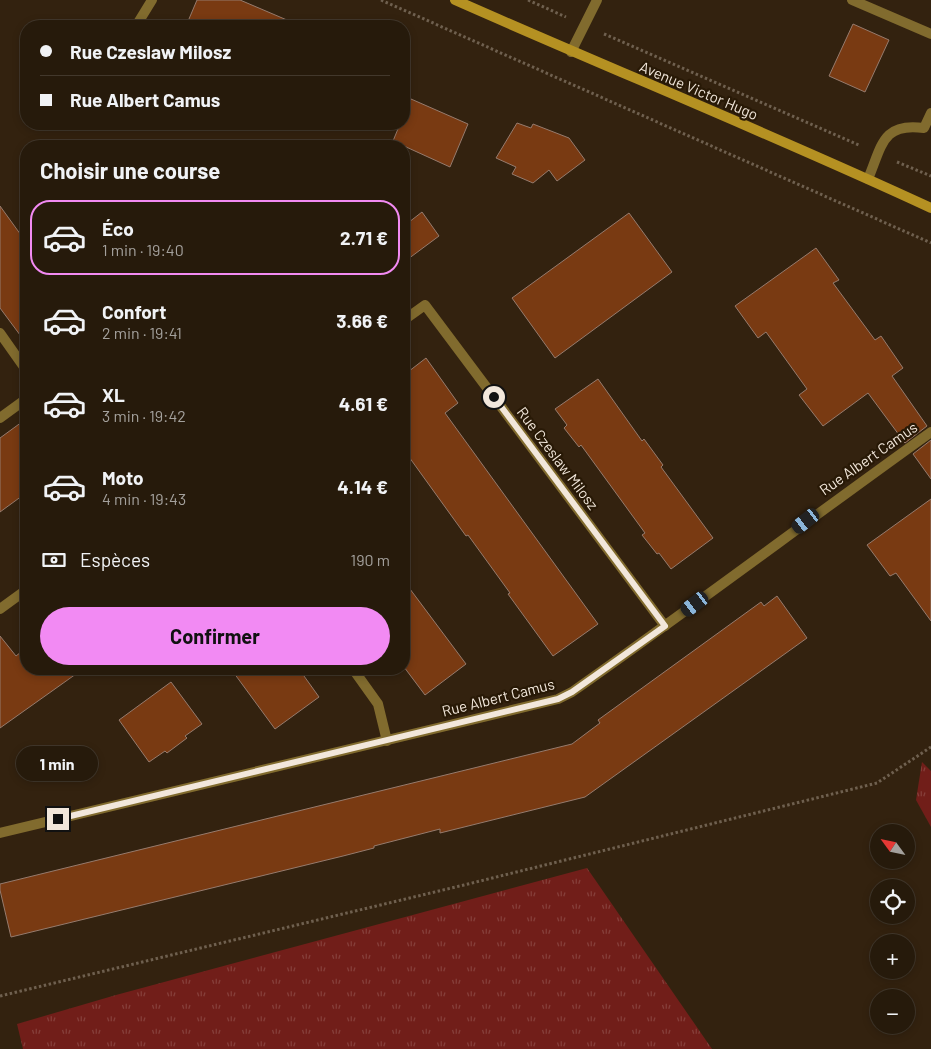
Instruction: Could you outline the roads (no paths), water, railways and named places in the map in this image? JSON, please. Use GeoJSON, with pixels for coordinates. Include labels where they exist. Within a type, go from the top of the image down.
{"type":"FeatureCollection","features":[{"type":"Feature","properties":{"kind":"main road","name":"Avenue Victor Hugo"},"geometry":{"type":"LineString","coordinates":[[454,0],[931,208]]}},
{"type":"Feature","properties":{"kind":"street"},"geometry":{"type":"LineString","coordinates":[[140,20],[152,0]]}},
{"type":"Feature","properties":{"kind":"street"},"geometry":{"type":"LineString","coordinates":[[571,52],[597,0]]}},
{"type":"Feature","properties":{"kind":"street"},"geometry":{"type":"LineString","coordinates":[[852,0],[931,34]]}},
{"type":"Feature","properties":{"kind":"street"},"geometry":{"type":"LineString","coordinates":[[868,179],[885,139],[891,132],[899,128],[911,126],[924,128],[931,113]]}},
{"type":"Feature","properties":{"kind":"street","name":"Rue Czeslaw Milosz"},"geometry":{"type":"LineString","coordinates":[[410,316],[425,305],[665,626]]}},
{"type":"Feature","properties":{"kind":"street"},"geometry":{"type":"LineString","coordinates":[[0,333],[20,361]]}},
{"type":"Feature","properties":{"kind":"street"},"geometry":{"type":"LineString","coordinates":[[0,418],[20,403]]}},
{"type":"Feature","properties":{"kind":"street","name":"Rue Albert Camus"},"geometry":{"type":"LineString","coordinates":[[0,833],[558,699],[572,692],[665,626],[806,521],[931,432]]}},
{"type":"Feature","properties":{"kind":"street"},"geometry":{"type":"LineString","coordinates":[[0,609],[20,594]]}},
{"type":"Feature","properties":{"kind":"street"},"geometry":{"type":"LineString","coordinates":[[357,675],[378,704],[387,741]]}}]}
